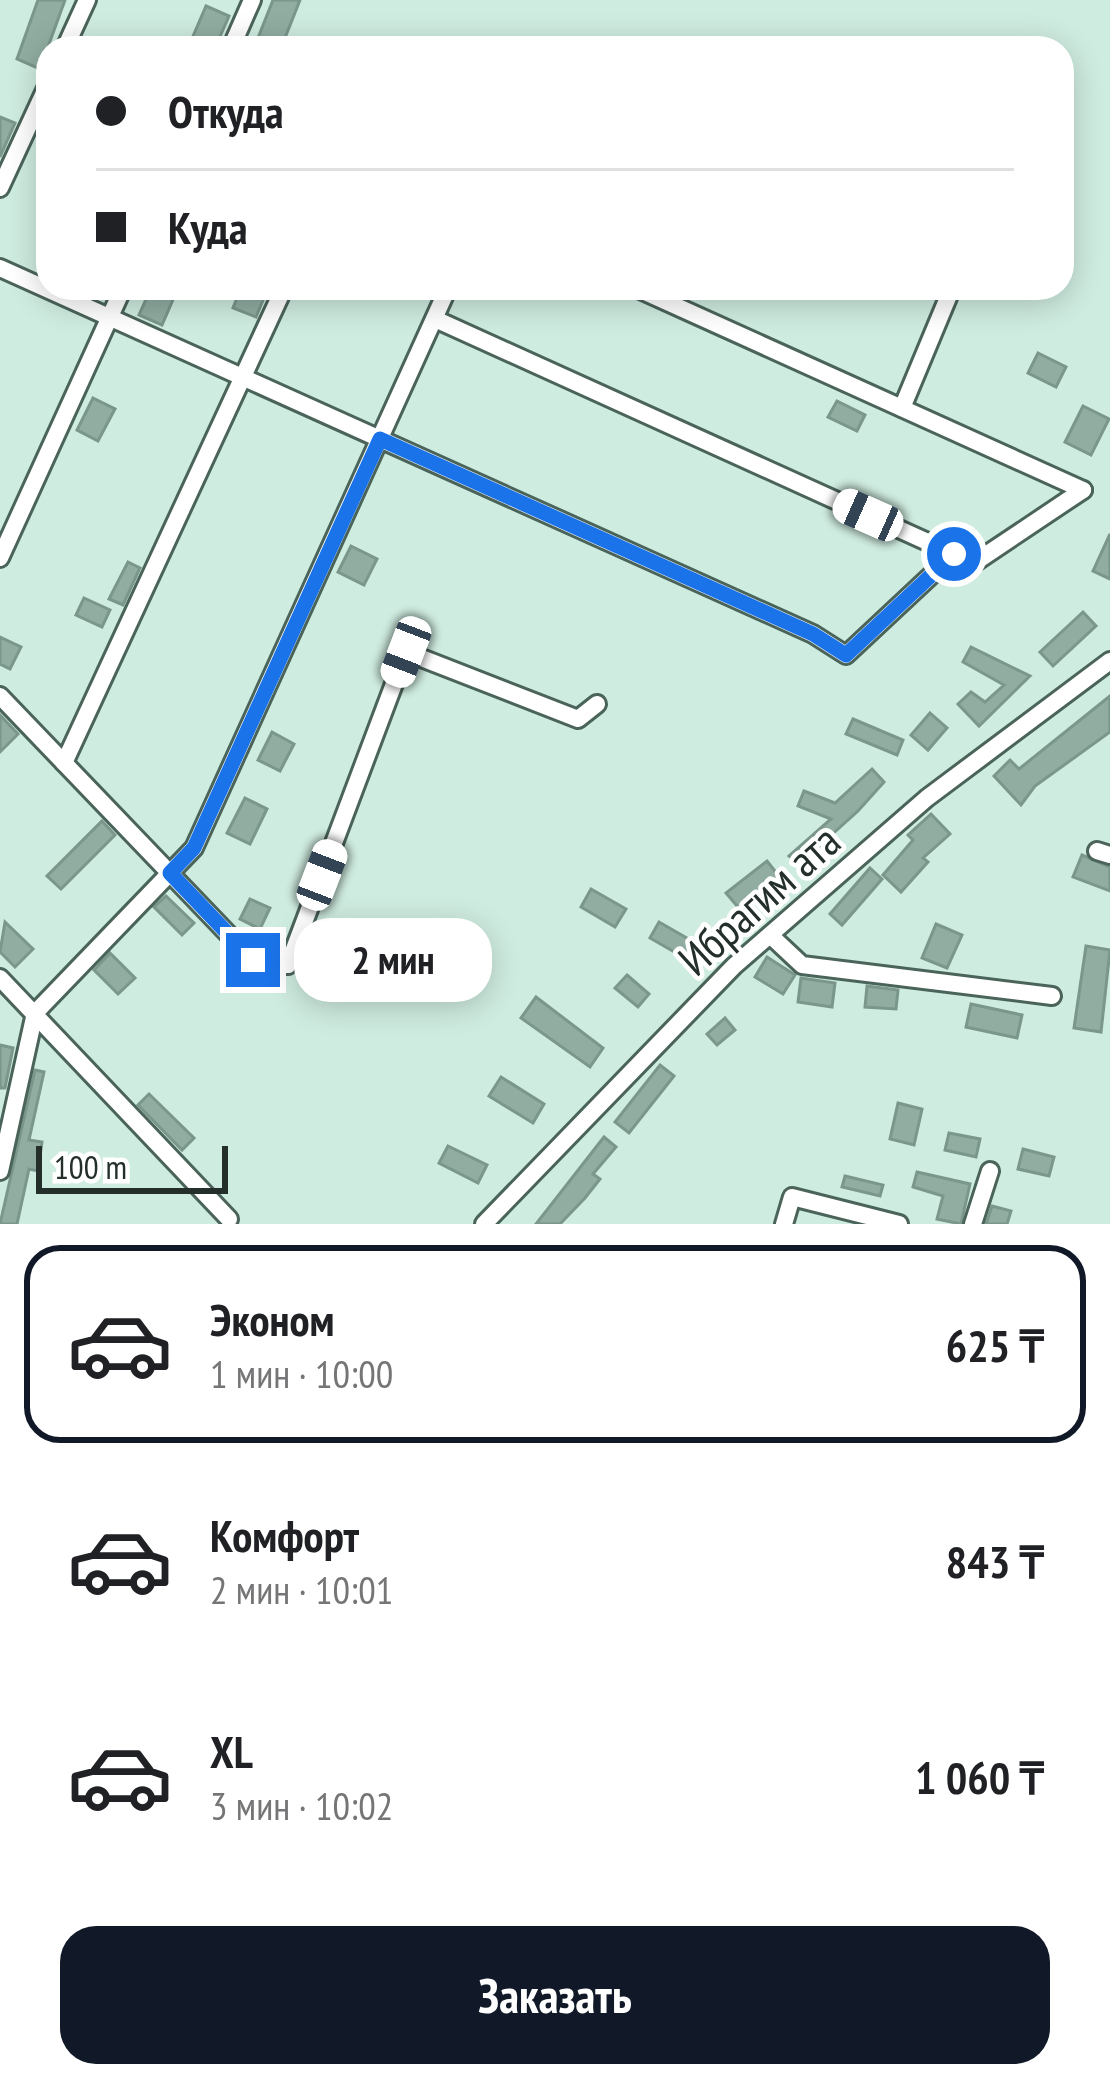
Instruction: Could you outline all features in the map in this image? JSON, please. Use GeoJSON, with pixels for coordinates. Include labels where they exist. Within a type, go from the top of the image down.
{"type":"FeatureCollection","features":[{"type":"Feature","properties":{"kind":"street"},"geometry":{"type":"LineString","coordinates":[[70,36],[87,0]]}},
{"type":"Feature","properties":{"kind":"street"},"geometry":{"type":"LineString","coordinates":[[236,36],[252,0]]}},
{"type":"Feature","properties":{"kind":"street"},"geometry":{"type":"LineString","coordinates":[[0,188],[36,110]]}},
{"type":"Feature","properties":{"kind":"street"},"geometry":{"type":"LineString","coordinates":[[0,268],[36,284]]}},
{"type":"Feature","properties":{"kind":"street"},"geometry":{"type":"LineString","coordinates":[[72,300],[813,634],[846,655],[954,554]]}},
{"type":"Feature","properties":{"kind":"street"},"geometry":{"type":"LineString","coordinates":[[0,558],[117,300]]}},
{"type":"Feature","properties":{"kind":"street"},"geometry":{"type":"LineString","coordinates":[[64,764],[279,300]]}},
{"type":"Feature","properties":{"kind":"street"},"geometry":{"type":"LineString","coordinates":[[0,1171],[35,1013],[194,848],[443,300]]}},
{"type":"Feature","properties":{"kind":"street"},"geometry":{"type":"LineString","coordinates":[[434,319],[974,563],[1084,490],[663,300]]}},
{"type":"Feature","properties":{"kind":"street"},"geometry":{"type":"LineString","coordinates":[[902,408],[947,300]]}},
{"type":"Feature","properties":{"kind":"street"},"geometry":{"type":"LineString","coordinates":[[0,696],[253,960],[288,965],[406,652],[578,719],[597,704]]}},
{"type":"Feature","properties":{"kind":"street","name":"Ибрагим ата"},"geometry":{"type":"LineString","coordinates":[[484,1224],[770,934],[927,798],[1110,661]]}},
{"type":"Feature","properties":{"kind":"street"},"geometry":{"type":"LineString","coordinates":[[770,934],[802,964],[1052,996]]}},
{"type":"Feature","properties":{"kind":"street"},"geometry":{"type":"LineString","coordinates":[[0,978],[229,1219]]}},
{"type":"Feature","properties":{"kind":"street"},"geometry":{"type":"LineString","coordinates":[[973,1224],[990,1171]]}},
{"type":"Feature","properties":{"kind":"street"},"geometry":{"type":"LineString","coordinates":[[784,1224],[792,1197],[899,1224]]}},
{"type":"Feature","properties":{"kind":"building"},"geometry":{"type":"Polygon","coordinates":[[[38,0],[65,0],[52,36],[36,36],[36,67],[17,59],[38,0]]]}},
{"type":"Feature","properties":{"kind":"building"},"geometry":{"type":"Polygon","coordinates":[[[273,0],[300,0],[286,36],[259,36],[273,0]]]}},
{"type":"Feature","properties":{"kind":"building"},"geometry":{"type":"Polygon","coordinates":[[[206,6],[229,16],[220,36],[193,36],[206,6]]]}},
{"type":"Feature","properties":{"kind":"building"},"geometry":{"type":"Polygon","coordinates":[[[0,117],[15,123],[0,157],[0,117]]]}},
{"type":"Feature","properties":{"kind":"building"},"geometry":{"type":"Polygon","coordinates":[[[146,300],[173,300],[162,325],[139,315],[146,300]]]}},
{"type":"Feature","properties":{"kind":"building"},"geometry":{"type":"Polygon","coordinates":[[[236,300],[263,300],[256,317],[233,308],[236,300]]]}},
{"type":"Feature","properties":{"kind":"building"},"geometry":{"type":"Polygon","coordinates":[[[1038,353],[1066,367],[1056,387],[1028,373],[1038,353]]]}},
{"type":"Feature","properties":{"kind":"building"},"geometry":{"type":"Polygon","coordinates":[[[93,398],[115,409],[98,441],[77,430],[93,398]]]}},
{"type":"Feature","properties":{"kind":"building"},"geometry":{"type":"Polygon","coordinates":[[[837,401],[865,415],[857,431],[828,417],[837,401]]]}},
{"type":"Feature","properties":{"kind":"building"},"geometry":{"type":"Polygon","coordinates":[[[1083,406],[1109,419],[1091,455],[1065,442],[1083,406]]]}},
{"type":"Feature","properties":{"kind":"building"},"geometry":{"type":"Polygon","coordinates":[[[1110,534],[1110,579],[1093,571],[1110,534]]]}},
{"type":"Feature","properties":{"kind":"building"},"geometry":{"type":"Polygon","coordinates":[[[351,546],[377,559],[364,585],[338,572],[351,546]]]}},
{"type":"Feature","properties":{"kind":"building"},"geometry":{"type":"Polygon","coordinates":[[[128,562],[140,568],[123,605],[109,599],[128,562]]]}},
{"type":"Feature","properties":{"kind":"building"},"geometry":{"type":"Polygon","coordinates":[[[84,598],[110,610],[102,627],[76,615],[84,598]]]}},
{"type":"Feature","properties":{"kind":"building"},"geometry":{"type":"Polygon","coordinates":[[[1083,612],[1096,626],[1053,666],[1040,652],[1083,612]]]}},
{"type":"Feature","properties":{"kind":"building"},"geometry":{"type":"Polygon","coordinates":[[[0,637],[21,647],[10,669],[0,664],[0,637]]]}},
{"type":"Feature","properties":{"kind":"building"},"geometry":{"type":"Polygon","coordinates":[[[971,647],[1030,676],[979,726],[958,704],[971,692],[985,702],[1004,685],[963,662],[971,647]]]}},
{"type":"Feature","properties":{"kind":"building"},"geometry":{"type":"Polygon","coordinates":[[[1110,696],[1110,732],[1035,786],[1021,805],[994,776],[1010,760],[1019,769],[1110,696]]]}},
{"type":"Feature","properties":{"kind":"building"},"geometry":{"type":"Polygon","coordinates":[[[930,713],[947,728],[928,750],[911,735],[930,713]]]}},
{"type":"Feature","properties":{"kind":"building"},"geometry":{"type":"Polygon","coordinates":[[[0,715],[18,734],[0,752],[0,715]]]}},
{"type":"Feature","properties":{"kind":"building"},"geometry":{"type":"Polygon","coordinates":[[[853,719],[903,740],[897,755],[846,734],[853,719]]]}},
{"type":"Feature","properties":{"kind":"building"},"geometry":{"type":"Polygon","coordinates":[[[272,732],[294,744],[280,771],[258,760],[272,732]]]}},
{"type":"Feature","properties":{"kind":"building"},"geometry":{"type":"Polygon","coordinates":[[[872,769],[884,782],[858,811],[799,864],[789,856],[831,819],[798,806],[804,791],[835,803],[872,769]]]}},
{"type":"Feature","properties":{"kind":"building"},"geometry":{"type":"Polygon","coordinates":[[[245,798],[267,809],[250,844],[227,833],[245,798]]]}},
{"type":"Feature","properties":{"kind":"building"},"geometry":{"type":"Polygon","coordinates":[[[931,814],[950,834],[923,858],[928,862],[901,892],[883,875],[913,840],[908,835],[931,814]]]}},
{"type":"Feature","properties":{"kind":"building"},"geometry":{"type":"Polygon","coordinates":[[[102,821],[115,835],[61,889],[47,876],[102,821]]]}},
{"type":"Feature","properties":{"kind":"building"},"geometry":{"type":"Polygon","coordinates":[[[1082,855],[1110,867],[1110,891],[1073,877],[1082,855]]]}},
{"type":"Feature","properties":{"kind":"building"},"geometry":{"type":"Polygon","coordinates":[[[767,861],[782,880],[742,912],[726,893],[767,861]]]}},
{"type":"Feature","properties":{"kind":"building"},"geometry":{"type":"Polygon","coordinates":[[[870,868],[882,879],[842,925],[830,914],[870,868]]]}},
{"type":"Feature","properties":{"kind":"building"},"geometry":{"type":"Polygon","coordinates":[[[591,889],[626,909],[615,927],[581,907],[591,889]]]}},
{"type":"Feature","properties":{"kind":"building"},"geometry":{"type":"Polygon","coordinates":[[[166,896],[194,923],[182,935],[154,907],[166,896]]]}},
{"type":"Feature","properties":{"kind":"building"},"geometry":{"type":"Polygon","coordinates":[[[250,899],[270,908],[260,929],[240,919],[250,899]]]}},
{"type":"Feature","properties":{"kind":"building"},"geometry":{"type":"Polygon","coordinates":[[[5,922],[33,949],[15,967],[0,952],[5,922]]]}},
{"type":"Feature","properties":{"kind":"building"},"geometry":{"type":"Polygon","coordinates":[[[659,922],[706,949],[697,965],[650,938],[659,922]]]}},
{"type":"Feature","properties":{"kind":"building"},"geometry":{"type":"Polygon","coordinates":[[[936,924],[962,935],[947,968],[922,958],[936,924]]]}},
{"type":"Feature","properties":{"kind":"building"},"geometry":{"type":"Polygon","coordinates":[[[1086,946],[1110,950],[1101,1032],[1074,1028],[1086,946]]]}},
{"type":"Feature","properties":{"kind":"building"},"geometry":{"type":"Polygon","coordinates":[[[110,953],[135,978],[118,994],[94,970],[110,953]]]}},
{"type":"Feature","properties":{"kind":"building"},"geometry":{"type":"Polygon","coordinates":[[[767,957],[795,975],[783,994],[755,977],[767,957]]]}},
{"type":"Feature","properties":{"kind":"building"},"geometry":{"type":"Polygon","coordinates":[[[627,975],[649,994],[638,1007],[615,988],[627,975]]]}},
{"type":"Feature","properties":{"kind":"building"},"geometry":{"type":"Polygon","coordinates":[[[801,978],[835,983],[832,1007],[798,1002],[801,978]]]}},
{"type":"Feature","properties":{"kind":"building"},"geometry":{"type":"Polygon","coordinates":[[[867,986],[898,990],[896,1009],[865,1007],[867,986]]]}},
{"type":"Feature","properties":{"kind":"building"},"geometry":{"type":"Polygon","coordinates":[[[536,997],[603,1048],[590,1067],[521,1018],[536,997]]]}},
{"type":"Feature","properties":{"kind":"building"},"geometry":{"type":"Polygon","coordinates":[[[971,1004],[1022,1015],[1017,1038],[966,1027],[971,1004]]]}},
{"type":"Feature","properties":{"kind":"building"},"geometry":{"type":"Polygon","coordinates":[[[725,1018],[735,1030],[717,1045],[707,1034],[725,1018]]]}},
{"type":"Feature","properties":{"kind":"building"},"geometry":{"type":"Polygon","coordinates":[[[0,1045],[13,1048],[5,1088],[0,1088],[0,1045]]]}},
{"type":"Feature","properties":{"kind":"building"},"geometry":{"type":"Polygon","coordinates":[[[660,1065],[674,1076],[629,1133],[615,1122],[660,1065]]]}},
{"type":"Feature","properties":{"kind":"building"},"geometry":{"type":"Polygon","coordinates":[[[35,1070],[44,1072],[29,1140],[42,1142],[38,1171],[29,1169],[17,1224],[0,1224],[35,1070]]]}},
{"type":"Feature","properties":{"kind":"building"},"geometry":{"type":"Polygon","coordinates":[[[501,1077],[544,1104],[533,1123],[489,1096],[501,1077]]]}},
{"type":"Feature","properties":{"kind":"building"},"geometry":{"type":"Polygon","coordinates":[[[149,1094],[194,1138],[182,1150],[138,1105],[149,1094]]]}},
{"type":"Feature","properties":{"kind":"building"},"geometry":{"type":"Polygon","coordinates":[[[898,1103],[922,1109],[914,1145],[890,1139],[898,1103]]]}},
{"type":"Feature","properties":{"kind":"building"},"geometry":{"type":"Polygon","coordinates":[[[949,1133],[980,1139],[976,1157],[945,1150],[949,1133]]]}},
{"type":"Feature","properties":{"kind":"building"},"geometry":{"type":"Polygon","coordinates":[[[604,1137],[616,1147],[593,1174],[600,1179],[560,1224],[536,1224],[604,1137]]]}},
{"type":"Feature","properties":{"kind":"building"},"geometry":{"type":"Polygon","coordinates":[[[448,1146],[487,1165],[478,1183],[439,1163],[448,1146]]]}},
{"type":"Feature","properties":{"kind":"building"},"geometry":{"type":"Polygon","coordinates":[[[1023,1149],[1054,1157],[1049,1176],[1018,1169],[1023,1149]]]}},
{"type":"Feature","properties":{"kind":"building"},"geometry":{"type":"Polygon","coordinates":[[[917,1172],[970,1184],[961,1224],[937,1219],[943,1196],[913,1187],[917,1172]]]}},
{"type":"Feature","properties":{"kind":"building"},"geometry":{"type":"Polygon","coordinates":[[[845,1176],[883,1185],[880,1196],[842,1187],[845,1176]]]}},
{"type":"Feature","properties":{"kind":"building"},"geometry":{"type":"Polygon","coordinates":[[[992,1206],[1011,1211],[1007,1224],[986,1224],[992,1206]]]}},
{"type":"Feature","properties":{"kind":"route"},"geometry":{"type":"LineString","coordinates":[[253,960],[170,873],[194,848],[380,439],[813,634],[846,655],[954,554]]}}]}
